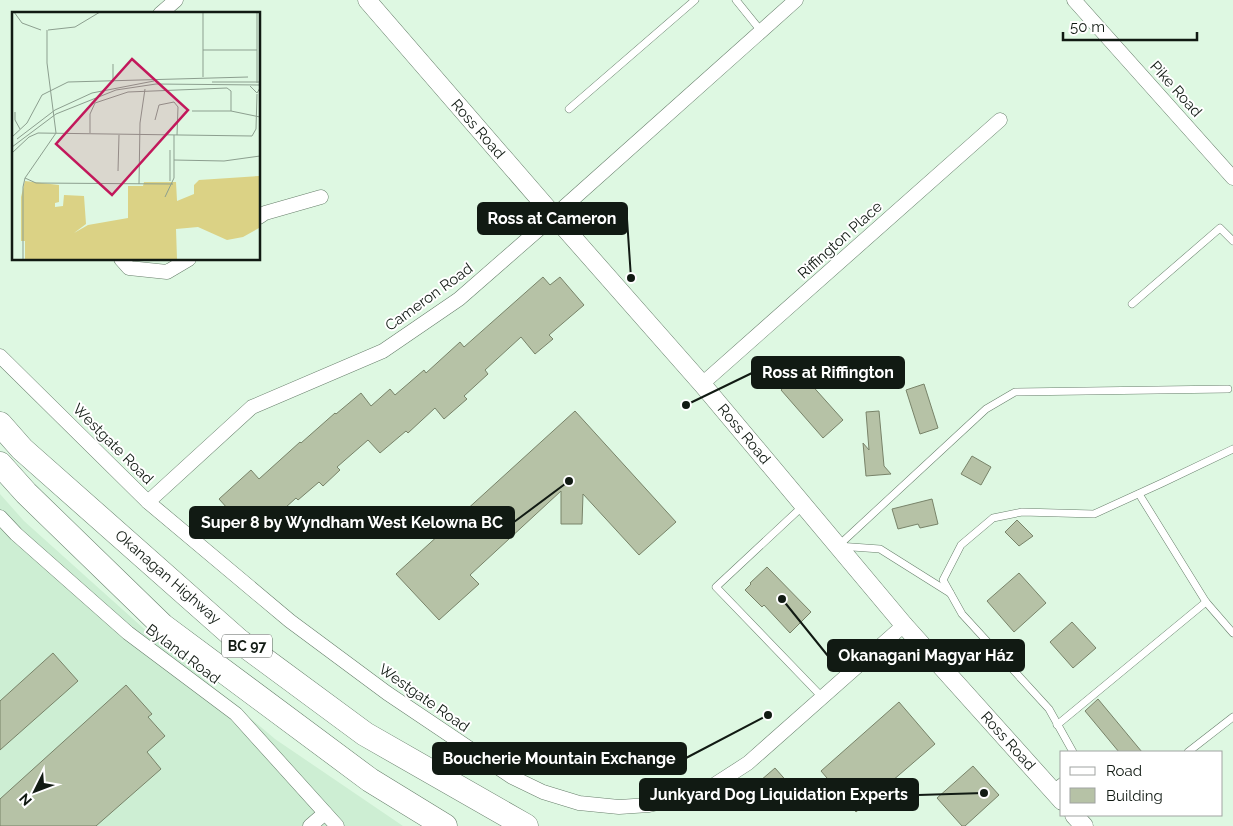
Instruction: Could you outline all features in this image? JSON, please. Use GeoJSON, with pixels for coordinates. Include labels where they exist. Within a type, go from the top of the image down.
{"type":"FeatureCollection","features":[{"type":"Feature","properties":{"kind":"highway","name":"Okanagan Highway"},"geometry":{"type":"LineString","coordinates":[[0,424],[22,449],[239,641],[365,734],[526,826]]}},
{"type":"Feature","properties":{"kind":"highway","name":"BC 97"},"geometry":{"type":"LineString","coordinates":[[0,464],[26,493],[163,626],[370,780],[445,826]]}},
{"type":"Feature","properties":{"kind":"street"},"geometry":{"type":"LineString","coordinates":[[162,12],[176,0]]}},
{"type":"Feature","properties":{"kind":"street","name":"Ross Road"},"geometry":{"type":"LineString","coordinates":[[367,0],[702,384],[904,625],[1058,790]]}},
{"type":"Feature","properties":{"kind":"street","name":"Cameron Road"},"geometry":{"type":"LineString","coordinates":[[148,502],[252,408],[383,351],[459,299],[796,0]]}},
{"type":"Feature","properties":{"kind":"street","name":"Pike Road"},"geometry":{"type":"LineString","coordinates":[[1074,0],[1233,178]]}},
{"type":"Feature","properties":{"kind":"street","name":"Riffington Place"},"geometry":{"type":"LineString","coordinates":[[702,384],[1000,120]]}},
{"type":"Feature","properties":{"kind":"street"},"geometry":{"type":"LineString","coordinates":[[260,216],[265,213],[321,197]]}},
{"type":"Feature","properties":{"kind":"street"},"geometry":{"type":"LineString","coordinates":[[122,260],[129,268],[167,272],[187,260]]}},
{"type":"Feature","properties":{"kind":"street","name":"Westgate Road"},"geometry":{"type":"LineString","coordinates":[[0,356],[148,502],[290,621],[387,693],[512,777],[544,792],[579,803],[619,807],[649,805],[679,798],[714,785],[748,763],[904,625]]}},
{"type":"Feature","properties":{"kind":"street","name":"Byland Road"},"geometry":{"type":"LineString","coordinates":[[0,517],[16,534],[128,633],[236,714],[337,826]]}},
{"type":"Feature","properties":{"kind":"street"},"geometry":{"type":"LineString","coordinates":[[310,826],[326,814]]}},
{"type":"Feature","properties":{"kind":"street"},"geometry":{"type":"LineString","coordinates":[[1075,816],[1084,826]]}},
{"type":"Feature","properties":{"kind":"lane"},"geometry":{"type":"LineString","coordinates":[[569,109],[695,0]]}},
{"type":"Feature","properties":{"kind":"lane"},"geometry":{"type":"LineString","coordinates":[[736,0],[761,31]]}},
{"type":"Feature","properties":{"kind":"lane"},"geometry":{"type":"LineString","coordinates":[[1132,304],[1220,228],[1233,241]]}},
{"type":"Feature","properties":{"kind":"lane"},"geometry":{"type":"LineString","coordinates":[[838,546],[986,409],[1015,392],[1228,389]]}},
{"type":"Feature","properties":{"kind":"lane"},"geometry":{"type":"LineString","coordinates":[[1072,751],[1048,709],[962,614],[950,593],[943,580],[961,545],[994,518],[1022,512],[1094,514],[1233,449]]}},
{"type":"Feature","properties":{"kind":"lane"},"geometry":{"type":"LineString","coordinates":[[1139,494],[1206,602],[1233,633]]}},
{"type":"Feature","properties":{"kind":"lane"},"geometry":{"type":"LineString","coordinates":[[804,505],[716,587],[822,697]]}},
{"type":"Feature","properties":{"kind":"lane"},"geometry":{"type":"LineString","coordinates":[[838,546],[880,549],[950,593]]}},
{"type":"Feature","properties":{"kind":"lane"},"geometry":{"type":"LineString","coordinates":[[1057,725],[1206,602]]}},
{"type":"Feature","properties":{"kind":"lane"},"geometry":{"type":"LineString","coordinates":[[1189,751],[1233,717]]}},
{"type":"Feature","properties":{"kind":"shaded area"},"geometry":{"type":"Polygon","coordinates":[[[0,494],[24,521],[142,627],[275,739],[403,826],[0,826],[0,494]]]}},
{"type":"Feature","properties":{"kind":"building"},"geometry":{"type":"Polygon","coordinates":[[[543,277],[550,285],[560,277],[584,305],[549,335],[553,339],[535,354],[521,337],[485,370],[488,374],[464,396],[467,399],[444,419],[435,408],[408,433],[406,431],[380,453],[368,440],[337,467],[340,470],[323,486],[319,482],[298,500],[296,498],[253,537],[219,499],[251,470],[259,479],[300,442],[361,393],[371,406],[390,389],[395,395],[424,370],[426,373],[460,342],[464,347],[543,277]]]}},
{"type":"Feature","properties":{"kind":"building"},"geometry":{"type":"Polygon","coordinates":[[[800,372],[843,420],[823,438],[781,390],[800,372]]]}},
{"type":"Feature","properties":{"kind":"building"},"geometry":{"type":"Polygon","coordinates":[[[924,384],[938,428],[920,434],[906,390],[924,384]]]}},
{"type":"Feature","properties":{"kind":"building"},"geometry":{"type":"Polygon","coordinates":[[[575,411],[676,522],[639,555],[583,494],[582,524],[561,524],[561,491],[470,575],[479,584],[439,620],[396,574],[575,411]]]}},
{"type":"Feature","properties":{"kind":"building"},"geometry":{"type":"Polygon","coordinates":[[[879,411],[884,466],[891,474],[866,476],[863,443],[869,450],[866,412],[879,411]]]}},
{"type":"Feature","properties":{"kind":"building"},"geometry":{"type":"Polygon","coordinates":[[[972,456],[991,467],[981,485],[961,474],[972,456]]]}},
{"type":"Feature","properties":{"kind":"building"},"geometry":{"type":"Polygon","coordinates":[[[932,499],[938,524],[920,528],[918,524],[898,529],[892,509],[932,499]]]}},
{"type":"Feature","properties":{"kind":"building"},"geometry":{"type":"Polygon","coordinates":[[[1017,520],[1033,536],[1019,546],[1005,532],[1017,520]]]}},
{"type":"Feature","properties":{"kind":"building"},"geometry":{"type":"Polygon","coordinates":[[[767,567],[811,612],[790,633],[764,605],[762,607],[745,590],[767,567]]]}},
{"type":"Feature","properties":{"kind":"building"},"geometry":{"type":"Polygon","coordinates":[[[1019,573],[1046,603],[1014,632],[987,601],[1019,573]]]}},
{"type":"Feature","properties":{"kind":"building"},"geometry":{"type":"Polygon","coordinates":[[[1072,622],[1096,648],[1073,668],[1050,642],[1072,622]]]}},
{"type":"Feature","properties":{"kind":"building"},"geometry":{"type":"Polygon","coordinates":[[[53,653],[78,681],[0,750],[0,701],[53,653]]]}},
{"type":"Feature","properties":{"kind":"building"},"geometry":{"type":"Polygon","coordinates":[[[126,685],[152,714],[148,717],[165,736],[147,752],[161,769],[96,826],[0,826],[0,799],[126,685]]]}},
{"type":"Feature","properties":{"kind":"building"},"geometry":{"type":"Polygon","coordinates":[[[1098,699],[1141,751],[1118,751],[1085,711],[1098,699]]]}},
{"type":"Feature","properties":{"kind":"building"},"geometry":{"type":"Polygon","coordinates":[[[899,702],[935,744],[856,812],[821,771],[899,702]]]}},
{"type":"Feature","properties":{"kind":"building"},"geometry":{"type":"Polygon","coordinates":[[[973,766],[999,795],[965,826],[962,826],[937,798],[973,766]]]}},
{"type":"Feature","properties":{"kind":"building"},"geometry":{"type":"Polygon","coordinates":[[[775,768],[790,785],[769,805],[753,787],[775,768]]]}},
{"type":"Feature","properties":{"kind":"place","name":"Ross at Cameron"},"geometry":{"type":"Point","coordinates":[631,278]}},
{"type":"Feature","properties":{"kind":"place","name":"Ross at Riffington"},"geometry":{"type":"Point","coordinates":[686,405]}},
{"type":"Feature","properties":{"kind":"place","name":"Super 8 by Wyndham West Kelowna BC"},"geometry":{"type":"Point","coordinates":[569,481]}},
{"type":"Feature","properties":{"kind":"place","name":"Okanagani Magyar Ház"},"geometry":{"type":"Point","coordinates":[782,599]}},
{"type":"Feature","properties":{"kind":"place","name":"Boucherie Mountain Exchange"},"geometry":{"type":"Point","coordinates":[768,715]}},
{"type":"Feature","properties":{"kind":"place","name":"Junkyard Dog Liquidation Experts"},"geometry":{"type":"Point","coordinates":[984,793]}}]}
